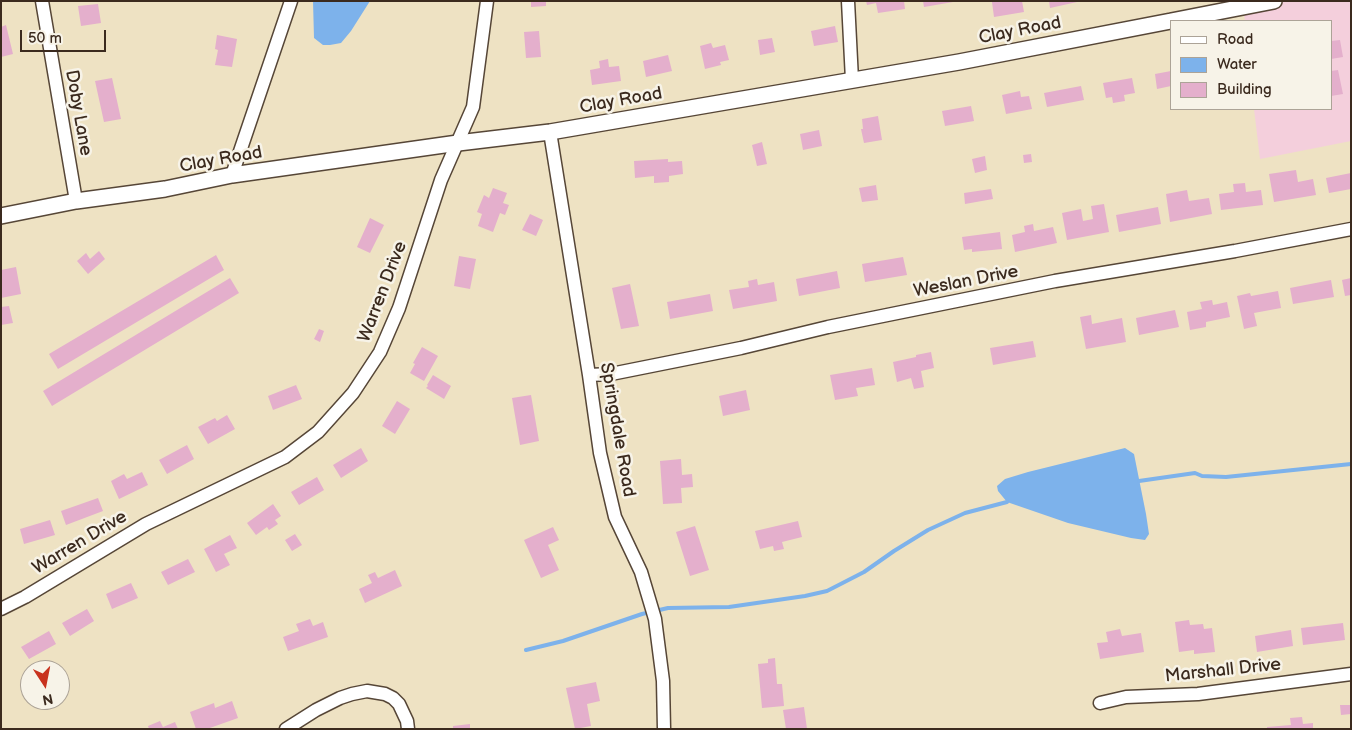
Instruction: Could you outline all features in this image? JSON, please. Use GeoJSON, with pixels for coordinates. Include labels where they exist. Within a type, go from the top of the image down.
{"type":"FeatureCollection","features":[{"type":"Feature","properties":{"kind":"street","name":"Doby Lane"},"geometry":{"type":"LineString","coordinates":[[42,1],[76,201]]}},
{"type":"Feature","properties":{"kind":"street"},"geometry":{"type":"LineString","coordinates":[[232,175],[291,1]]}},
{"type":"Feature","properties":{"kind":"street","name":"Warren Drive"},"geometry":{"type":"LineString","coordinates":[[1,609],[146,524],[285,457],[318,432],[353,393],[380,352],[399,308],[441,180],[473,107],[486,1]]}},
{"type":"Feature","properties":{"kind":"street"},"geometry":{"type":"LineString","coordinates":[[848,1],[852,80]]}},
{"type":"Feature","properties":{"kind":"street","name":"Clay Road"},"geometry":{"type":"LineString","coordinates":[[1176,20],[1274,1]]}},
{"type":"Feature","properties":{"kind":"street","name":"Clay Road"},"geometry":{"type":"LineString","coordinates":[[1,216],[76,201],[165,189],[232,175],[458,142],[550,132],[959,62],[1170,21]]}},
{"type":"Feature","properties":{"kind":"street","name":"Springdale Road"},"geometry":{"type":"LineString","coordinates":[[550,132],[600,453],[615,517],[641,572],[655,619],[664,680],[664,729]]}},
{"type":"Feature","properties":{"kind":"street","name":"Weslan Drive"},"geometry":{"type":"LineString","coordinates":[[589,376],[610,374],[742,348],[828,327],[1055,281],[1235,251],[1351,229]]}},
{"type":"Feature","properties":{"kind":"street","name":"Marshall Drive"},"geometry":{"type":"LineString","coordinates":[[1100,703],[1126,697],[1198,694],[1351,674]]}},
{"type":"Feature","properties":{"kind":"street"},"geometry":{"type":"LineString","coordinates":[[286,729],[316,710],[340,698],[367,691],[385,694],[399,704],[407,721],[408,729]]}},
{"type":"Feature","properties":{"kind":"shaded area"},"geometry":{"type":"Polygon","coordinates":[[[1242,1],[1351,1],[1351,141],[1260,159],[1254,110],[1332,110],[1332,20],[1245,20],[1242,1]]]}},
{"type":"Feature","properties":{"kind":"water"},"geometry":{"type":"Polygon","coordinates":[[[313,1],[370,1],[341,43],[323,45],[314,38],[313,1]]]}},
{"type":"Feature","properties":{"kind":"water"},"geometry":{"type":"Polygon","coordinates":[[[1125,448],[1134,454],[1149,534],[1145,540],[1068,523],[1007,502],[998,491],[997,486],[1005,479],[1125,448]]]}},
{"type":"Feature","properties":{"kind":"building"},"geometry":{"type":"Polygon","coordinates":[[[531,1],[546,1],[546,6],[531,7],[531,1]]]}},
{"type":"Feature","properties":{"kind":"building"},"geometry":{"type":"Polygon","coordinates":[[[866,1],[904,1],[905,9],[878,13],[876,3],[867,5],[866,1]]]}},
{"type":"Feature","properties":{"kind":"building"},"geometry":{"type":"Polygon","coordinates":[[[923,1],[953,1],[953,2],[924,7],[923,1]]]}},
{"type":"Feature","properties":{"kind":"building"},"geometry":{"type":"Polygon","coordinates":[[[1022,1],[1024,12],[994,17],[992,2],[1022,1]]]}},
{"type":"Feature","properties":{"kind":"building"},"geometry":{"type":"Polygon","coordinates":[[[1049,1],[1077,1],[1077,2],[1050,8],[1049,1]]]}},
{"type":"Feature","properties":{"kind":"building"},"geometry":{"type":"Polygon","coordinates":[[[98,4],[101,23],[81,26],[78,6],[98,4]]]}},
{"type":"Feature","properties":{"kind":"building"},"geometry":{"type":"Polygon","coordinates":[[[6,25],[13,54],[1,57],[1,27],[6,25]]]}},
{"type":"Feature","properties":{"kind":"building"},"geometry":{"type":"Polygon","coordinates":[[[835,26],[838,42],[814,46],[811,31],[835,26]]]}},
{"type":"Feature","properties":{"kind":"building"},"geometry":{"type":"Polygon","coordinates":[[[539,31],[541,57],[526,58],[524,32],[539,31]]]}},
{"type":"Feature","properties":{"kind":"building"},"geometry":{"type":"Polygon","coordinates":[[[217,35],[237,39],[232,67],[215,65],[218,50],[215,49],[217,35]]]}},
{"type":"Feature","properties":{"kind":"building"},"geometry":{"type":"Polygon","coordinates":[[[772,38],[775,52],[760,55],[758,40],[772,38]]]}},
{"type":"Feature","properties":{"kind":"building"},"geometry":{"type":"Polygon","coordinates":[[[1340,40],[1343,57],[1332,59],[1332,41],[1340,40]]]}},
{"type":"Feature","properties":{"kind":"building"},"geometry":{"type":"Polygon","coordinates":[[[711,43],[713,48],[725,45],[729,60],[720,62],[721,65],[705,69],[700,46],[711,43]]]}},
{"type":"Feature","properties":{"kind":"building"},"geometry":{"type":"Polygon","coordinates":[[[668,55],[672,71],[646,77],[643,61],[668,55]]]}},
{"type":"Feature","properties":{"kind":"building"},"geometry":{"type":"Polygon","coordinates":[[[608,59],[609,67],[619,66],[621,81],[592,85],[590,70],[600,68],[599,61],[608,59]]]}},
{"type":"Feature","properties":{"kind":"building"},"geometry":{"type":"Polygon","coordinates":[[[1338,70],[1343,94],[1332,96],[1332,71],[1338,70]]]}},
{"type":"Feature","properties":{"kind":"building"},"geometry":{"type":"Polygon","coordinates":[[[1170,71],[1170,86],[1157,89],[1155,74],[1170,71]]]}},
{"type":"Feature","properties":{"kind":"building"},"geometry":{"type":"Polygon","coordinates":[[[112,78],[121,119],[104,122],[95,81],[112,78]]]}},
{"type":"Feature","properties":{"kind":"building"},"geometry":{"type":"Polygon","coordinates":[[[1132,78],[1135,93],[1124,95],[1125,101],[1113,103],[1112,97],[1106,98],[1103,83],[1132,78]]]}},
{"type":"Feature","properties":{"kind":"building"},"geometry":{"type":"Polygon","coordinates":[[[1081,86],[1084,100],[1047,107],[1044,93],[1081,86]]]}},
{"type":"Feature","properties":{"kind":"building"},"geometry":{"type":"Polygon","coordinates":[[[1020,91],[1021,97],[1029,96],[1032,109],[1006,114],[1002,95],[1020,91]]]}},
{"type":"Feature","properties":{"kind":"building"},"geometry":{"type":"Polygon","coordinates":[[[971,106],[974,121],[945,126],[942,111],[971,106]]]}},
{"type":"Feature","properties":{"kind":"building"},"geometry":{"type":"Polygon","coordinates":[[[878,116],[882,140],[864,143],[861,129],[863,129],[862,119],[878,116]]]}},
{"type":"Feature","properties":{"kind":"building"},"geometry":{"type":"Polygon","coordinates":[[[819,130],[822,146],[803,150],[800,134],[819,130]]]}},
{"type":"Feature","properties":{"kind":"building"},"geometry":{"type":"Polygon","coordinates":[[[762,142],[767,164],[757,166],[752,145],[762,142]]]}},
{"type":"Feature","properties":{"kind":"building"},"geometry":{"type":"Polygon","coordinates":[[[1031,154],[1032,162],[1024,163],[1023,155],[1031,154]]]}},
{"type":"Feature","properties":{"kind":"building"},"geometry":{"type":"Polygon","coordinates":[[[985,156],[987,170],[975,173],[972,159],[985,156]]]}},
{"type":"Feature","properties":{"kind":"building"},"geometry":{"type":"Polygon","coordinates":[[[668,159],[668,162],[682,161],[683,174],[669,176],[669,182],[654,183],[654,176],[635,178],[634,161],[668,159]]]}},
{"type":"Feature","properties":{"kind":"building"},"geometry":{"type":"Polygon","coordinates":[[[1296,170],[1298,182],[1313,179],[1316,195],[1274,202],[1269,174],[1296,170]]]}},
{"type":"Feature","properties":{"kind":"building"},"geometry":{"type":"Polygon","coordinates":[[[1351,173],[1351,189],[1329,193],[1326,178],[1351,173]]]}},
{"type":"Feature","properties":{"kind":"building"},"geometry":{"type":"Polygon","coordinates":[[[1245,183],[1246,192],[1261,190],[1263,205],[1221,210],[1219,194],[1234,192],[1233,184],[1245,183]]]}},
{"type":"Feature","properties":{"kind":"building"},"geometry":{"type":"Polygon","coordinates":[[[876,185],[878,200],[862,202],[859,188],[876,185]]]}},
{"type":"Feature","properties":{"kind":"building"},"geometry":{"type":"Polygon","coordinates":[[[493,188],[507,193],[503,203],[509,205],[505,215],[500,213],[493,232],[478,226],[482,214],[477,212],[484,195],[489,198],[493,188]]]}},
{"type":"Feature","properties":{"kind":"building"},"geometry":{"type":"Polygon","coordinates":[[[991,189],[993,199],[965,204],[964,193],[991,189]]]}},
{"type":"Feature","properties":{"kind":"building"},"geometry":{"type":"Polygon","coordinates":[[[1187,190],[1189,201],[1209,198],[1212,214],[1170,222],[1166,194],[1187,190]]]}},
{"type":"Feature","properties":{"kind":"building"},"geometry":{"type":"Polygon","coordinates":[[[1104,204],[1109,232],[1067,240],[1062,213],[1081,209],[1083,221],[1093,219],[1091,206],[1104,204]]]}},
{"type":"Feature","properties":{"kind":"building"},"geometry":{"type":"Polygon","coordinates":[[[1158,207],[1161,224],[1119,232],[1116,215],[1158,207]]]}},
{"type":"Feature","properties":{"kind":"building"},"geometry":{"type":"Polygon","coordinates":[[[530,214],[543,220],[536,236],[522,230],[530,214]]]}},
{"type":"Feature","properties":{"kind":"building"},"geometry":{"type":"Polygon","coordinates":[[[370,218],[384,225],[370,253],[357,247],[370,218]]]}},
{"type":"Feature","properties":{"kind":"building"},"geometry":{"type":"Polygon","coordinates":[[[1033,224],[1034,231],[1053,227],[1057,243],[1015,252],[1012,235],[1025,232],[1024,226],[1033,224]]]}},
{"type":"Feature","properties":{"kind":"building"},"geometry":{"type":"Polygon","coordinates":[[[1000,232],[1002,249],[972,252],[972,249],[964,250],[962,237],[1000,232]]]}},
{"type":"Feature","properties":{"kind":"building"},"geometry":{"type":"Polygon","coordinates":[[[99,251],[105,259],[88,274],[77,261],[86,253],[90,259],[99,251]]]}},
{"type":"Feature","properties":{"kind":"building"},"geometry":{"type":"Polygon","coordinates":[[[216,255],[224,270],[58,369],[49,354],[216,255]]]}},
{"type":"Feature","properties":{"kind":"building"},"geometry":{"type":"Polygon","coordinates":[[[459,256],[476,259],[470,289],[454,286],[459,256]]]}},
{"type":"Feature","properties":{"kind":"building"},"geometry":{"type":"Polygon","coordinates":[[[903,257],[907,275],[865,282],[862,264],[903,257]]]}},
{"type":"Feature","properties":{"kind":"building"},"geometry":{"type":"Polygon","coordinates":[[[16,267],[21,294],[1,298],[1,270],[16,267]]]}},
{"type":"Feature","properties":{"kind":"building"},"geometry":{"type":"Polygon","coordinates":[[[837,271],[840,288],[799,296],[796,279],[837,271]]]}},
{"type":"Feature","properties":{"kind":"building"},"geometry":{"type":"Polygon","coordinates":[[[230,278],[239,293],[52,406],[43,391],[230,278]]]}},
{"type":"Feature","properties":{"kind":"building"},"geometry":{"type":"Polygon","coordinates":[[[1351,278],[1351,295],[1345,296],[1342,280],[1351,278]]]}},
{"type":"Feature","properties":{"kind":"building"},"geometry":{"type":"Polygon","coordinates":[[[757,279],[758,285],[774,282],[777,301],[733,309],[729,290],[749,287],[748,281],[757,279]]]}},
{"type":"Feature","properties":{"kind":"building"},"geometry":{"type":"Polygon","coordinates":[[[1331,280],[1334,297],[1293,304],[1290,288],[1331,280]]]}},
{"type":"Feature","properties":{"kind":"building"},"geometry":{"type":"Polygon","coordinates":[[[630,284],[639,326],[621,329],[612,288],[630,284]]]}},
{"type":"Feature","properties":{"kind":"building"},"geometry":{"type":"Polygon","coordinates":[[[1278,291],[1281,308],[1254,313],[1257,326],[1244,329],[1237,296],[1250,293],[1251,296],[1278,291]]]}},
{"type":"Feature","properties":{"kind":"building"},"geometry":{"type":"Polygon","coordinates":[[[710,294],[713,311],[670,319],[667,302],[710,294]]]}},
{"type":"Feature","properties":{"kind":"building"},"geometry":{"type":"Polygon","coordinates":[[[1212,300],[1213,305],[1227,302],[1230,317],[1206,322],[1206,327],[1190,330],[1187,312],[1202,309],[1200,302],[1212,300]]]}},
{"type":"Feature","properties":{"kind":"building"},"geometry":{"type":"Polygon","coordinates":[[[9,306],[13,323],[1,325],[1,307],[9,306]]]}},
{"type":"Feature","properties":{"kind":"building"},"geometry":{"type":"Polygon","coordinates":[[[1175,310],[1179,327],[1139,335],[1136,318],[1175,310]]]}},
{"type":"Feature","properties":{"kind":"building"},"geometry":{"type":"Polygon","coordinates":[[[1091,315],[1092,324],[1122,318],[1126,342],[1086,349],[1080,317],[1091,315]]]}},
{"type":"Feature","properties":{"kind":"building"},"geometry":{"type":"Polygon","coordinates":[[[319,329],[324,331],[320,342],[314,339],[319,329]]]}},
{"type":"Feature","properties":{"kind":"building"},"geometry":{"type":"Polygon","coordinates":[[[1033,341],[1036,357],[993,365],[990,348],[1033,341]]]}},
{"type":"Feature","properties":{"kind":"building"},"geometry":{"type":"Polygon","coordinates":[[[422,347],[438,356],[424,381],[410,373],[422,347]]]}},
{"type":"Feature","properties":{"kind":"building"},"geometry":{"type":"Polygon","coordinates":[[[931,352],[934,368],[921,371],[924,387],[914,389],[911,378],[897,382],[893,362],[931,352]]]}},
{"type":"Feature","properties":{"kind":"building"},"geometry":{"type":"Polygon","coordinates":[[[872,368],[875,385],[856,388],[858,396],[835,400],[830,375],[872,368]]]}},
{"type":"Feature","properties":{"kind":"building"},"geometry":{"type":"Polygon","coordinates":[[[433,375],[451,386],[444,399],[426,388],[433,375]]]}},
{"type":"Feature","properties":{"kind":"building"},"geometry":{"type":"Polygon","coordinates":[[[296,385],[302,399],[273,410],[268,396],[296,385]]]}},
{"type":"Feature","properties":{"kind":"building"},"geometry":{"type":"Polygon","coordinates":[[[746,390],[750,410],[723,416],[719,396],[746,390]]]}},
{"type":"Feature","properties":{"kind":"building"},"geometry":{"type":"Polygon","coordinates":[[[531,395],[539,441],[520,445],[512,398],[531,395]]]}},
{"type":"Feature","properties":{"kind":"building"},"geometry":{"type":"Polygon","coordinates":[[[397,401],[410,409],[395,434],[382,426],[397,401]]]}},
{"type":"Feature","properties":{"kind":"building"},"geometry":{"type":"Polygon","coordinates":[[[227,415],[235,429],[208,444],[198,427],[215,418],[217,421],[227,415]]]}},
{"type":"Feature","properties":{"kind":"building"},"geometry":{"type":"Polygon","coordinates":[[[187,445],[194,459],[167,474],[159,460],[187,445]]]}},
{"type":"Feature","properties":{"kind":"building"},"geometry":{"type":"Polygon","coordinates":[[[361,448],[368,461],[341,478],[333,465],[361,448]]]}},
{"type":"Feature","properties":{"kind":"building"},"geometry":{"type":"Polygon","coordinates":[[[681,459],[682,475],[692,474],[693,487],[681,488],[682,503],[663,504],[660,461],[681,459]]]}},
{"type":"Feature","properties":{"kind":"building"},"geometry":{"type":"Polygon","coordinates":[[[142,472],[148,485],[119,499],[111,481],[124,474],[127,479],[142,472]]]}},
{"type":"Feature","properties":{"kind":"building"},"geometry":{"type":"Polygon","coordinates":[[[317,477],[324,490],[299,505],[291,492],[317,477]]]}},
{"type":"Feature","properties":{"kind":"building"},"geometry":{"type":"Polygon","coordinates":[[[98,498],[103,511],[66,525],[61,511],[98,498]]]}},
{"type":"Feature","properties":{"kind":"building"},"geometry":{"type":"Polygon","coordinates":[[[273,504],[281,516],[275,520],[278,524],[269,530],[267,527],[256,535],[247,523],[273,504]]]}},
{"type":"Feature","properties":{"kind":"building"},"geometry":{"type":"Polygon","coordinates":[[[50,520],[55,535],[24,544],[20,529],[50,520]]]}},
{"type":"Feature","properties":{"kind":"building"},"geometry":{"type":"Polygon","coordinates":[[[798,521],[802,537],[782,542],[784,549],[774,551],[773,546],[760,549],[755,531],[798,521]]]}},
{"type":"Feature","properties":{"kind":"building"},"geometry":{"type":"Polygon","coordinates":[[[695,526],[709,570],[690,576],[676,532],[695,526]]]}},
{"type":"Feature","properties":{"kind":"building"},"geometry":{"type":"Polygon","coordinates":[[[553,527],[559,540],[548,545],[559,570],[541,578],[524,540],[553,527]]]}},
{"type":"Feature","properties":{"kind":"building"},"geometry":{"type":"Polygon","coordinates":[[[295,534],[302,545],[292,551],[285,540],[295,534]]]}},
{"type":"Feature","properties":{"kind":"building"},"geometry":{"type":"Polygon","coordinates":[[[230,535],[237,548],[224,554],[230,565],[216,572],[204,549],[230,535]]]}},
{"type":"Feature","properties":{"kind":"building"},"geometry":{"type":"Polygon","coordinates":[[[188,559],[195,572],[168,585],[161,572],[188,559]]]}},
{"type":"Feature","properties":{"kind":"building"},"geometry":{"type":"Polygon","coordinates":[[[395,570],[402,586],[365,603],[359,589],[372,583],[368,575],[375,572],[378,578],[395,570]]]}},
{"type":"Feature","properties":{"kind":"building"},"geometry":{"type":"Polygon","coordinates":[[[131,583],[138,598],[112,609],[106,594],[131,583]]]}},
{"type":"Feature","properties":{"kind":"building"},"geometry":{"type":"Polygon","coordinates":[[[87,609],[94,621],[70,636],[62,623],[87,609]]]}},
{"type":"Feature","properties":{"kind":"building"},"geometry":{"type":"Polygon","coordinates":[[[310,619],[313,626],[323,622],[328,637],[288,651],[283,637],[299,631],[296,624],[310,619]]]}},
{"type":"Feature","properties":{"kind":"building"},"geometry":{"type":"Polygon","coordinates":[[[1189,620],[1190,625],[1203,624],[1204,629],[1212,628],[1215,652],[1194,654],[1194,650],[1179,652],[1175,622],[1189,620]]]}},
{"type":"Feature","properties":{"kind":"building"},"geometry":{"type":"Polygon","coordinates":[[[1343,623],[1345,640],[1303,645],[1301,628],[1343,623]]]}},
{"type":"Feature","properties":{"kind":"building"},"geometry":{"type":"Polygon","coordinates":[[[1120,629],[1122,636],[1141,633],[1144,652],[1100,659],[1097,643],[1108,642],[1106,632],[1120,629]]]}},
{"type":"Feature","properties":{"kind":"building"},"geometry":{"type":"Polygon","coordinates":[[[1291,630],[1293,646],[1257,652],[1255,636],[1291,630]]]}},
{"type":"Feature","properties":{"kind":"building"},"geometry":{"type":"Polygon","coordinates":[[[49,631],[56,644],[29,659],[21,647],[49,631]]]}},
{"type":"Feature","properties":{"kind":"building"},"geometry":{"type":"Polygon","coordinates":[[[775,658],[777,684],[782,684],[784,706],[762,708],[758,664],[768,663],[768,659],[775,658]]]}},
{"type":"Feature","properties":{"kind":"building"},"geometry":{"type":"Polygon","coordinates":[[[596,682],[600,701],[587,704],[591,726],[575,729],[566,688],[596,682]]]}},
{"type":"Feature","properties":{"kind":"building"},"geometry":{"type":"Polygon","coordinates":[[[232,701],[238,718],[207,729],[196,729],[190,712],[214,703],[215,708],[232,701]]]}},
{"type":"Feature","properties":{"kind":"building"},"geometry":{"type":"Polygon","coordinates":[[[1340,705],[1351,705],[1351,714],[1341,715],[1340,705]]]}},
{"type":"Feature","properties":{"kind":"building"},"geometry":{"type":"Polygon","coordinates":[[[804,707],[807,729],[786,729],[783,710],[804,707]]]}},
{"type":"Feature","properties":{"kind":"building"},"geometry":{"type":"Polygon","coordinates":[[[1302,717],[1303,724],[1313,723],[1313,729],[1267,729],[1267,727],[1291,725],[1290,718],[1302,717]]]}},
{"type":"Feature","properties":{"kind":"building"},"geometry":{"type":"Polygon","coordinates":[[[160,721],[163,727],[175,722],[178,729],[149,729],[148,726],[160,721]]]}},
{"type":"Feature","properties":{"kind":"building"},"geometry":{"type":"Polygon","coordinates":[[[470,724],[470,729],[453,729],[453,726],[470,724]]]}},
{"type":"Feature","properties":{"kind":"waterway"},"geometry":{"type":"LineString","coordinates":[[1139,481],[1195,473],[1202,476],[1226,477],[1351,464]]}},
{"type":"Feature","properties":{"kind":"waterway"},"geometry":{"type":"LineString","coordinates":[[526,650],[563,641],[642,614],[668,608],[729,607],[827,591],[864,572],[928,530],[965,513],[1007,502]]}}]}
